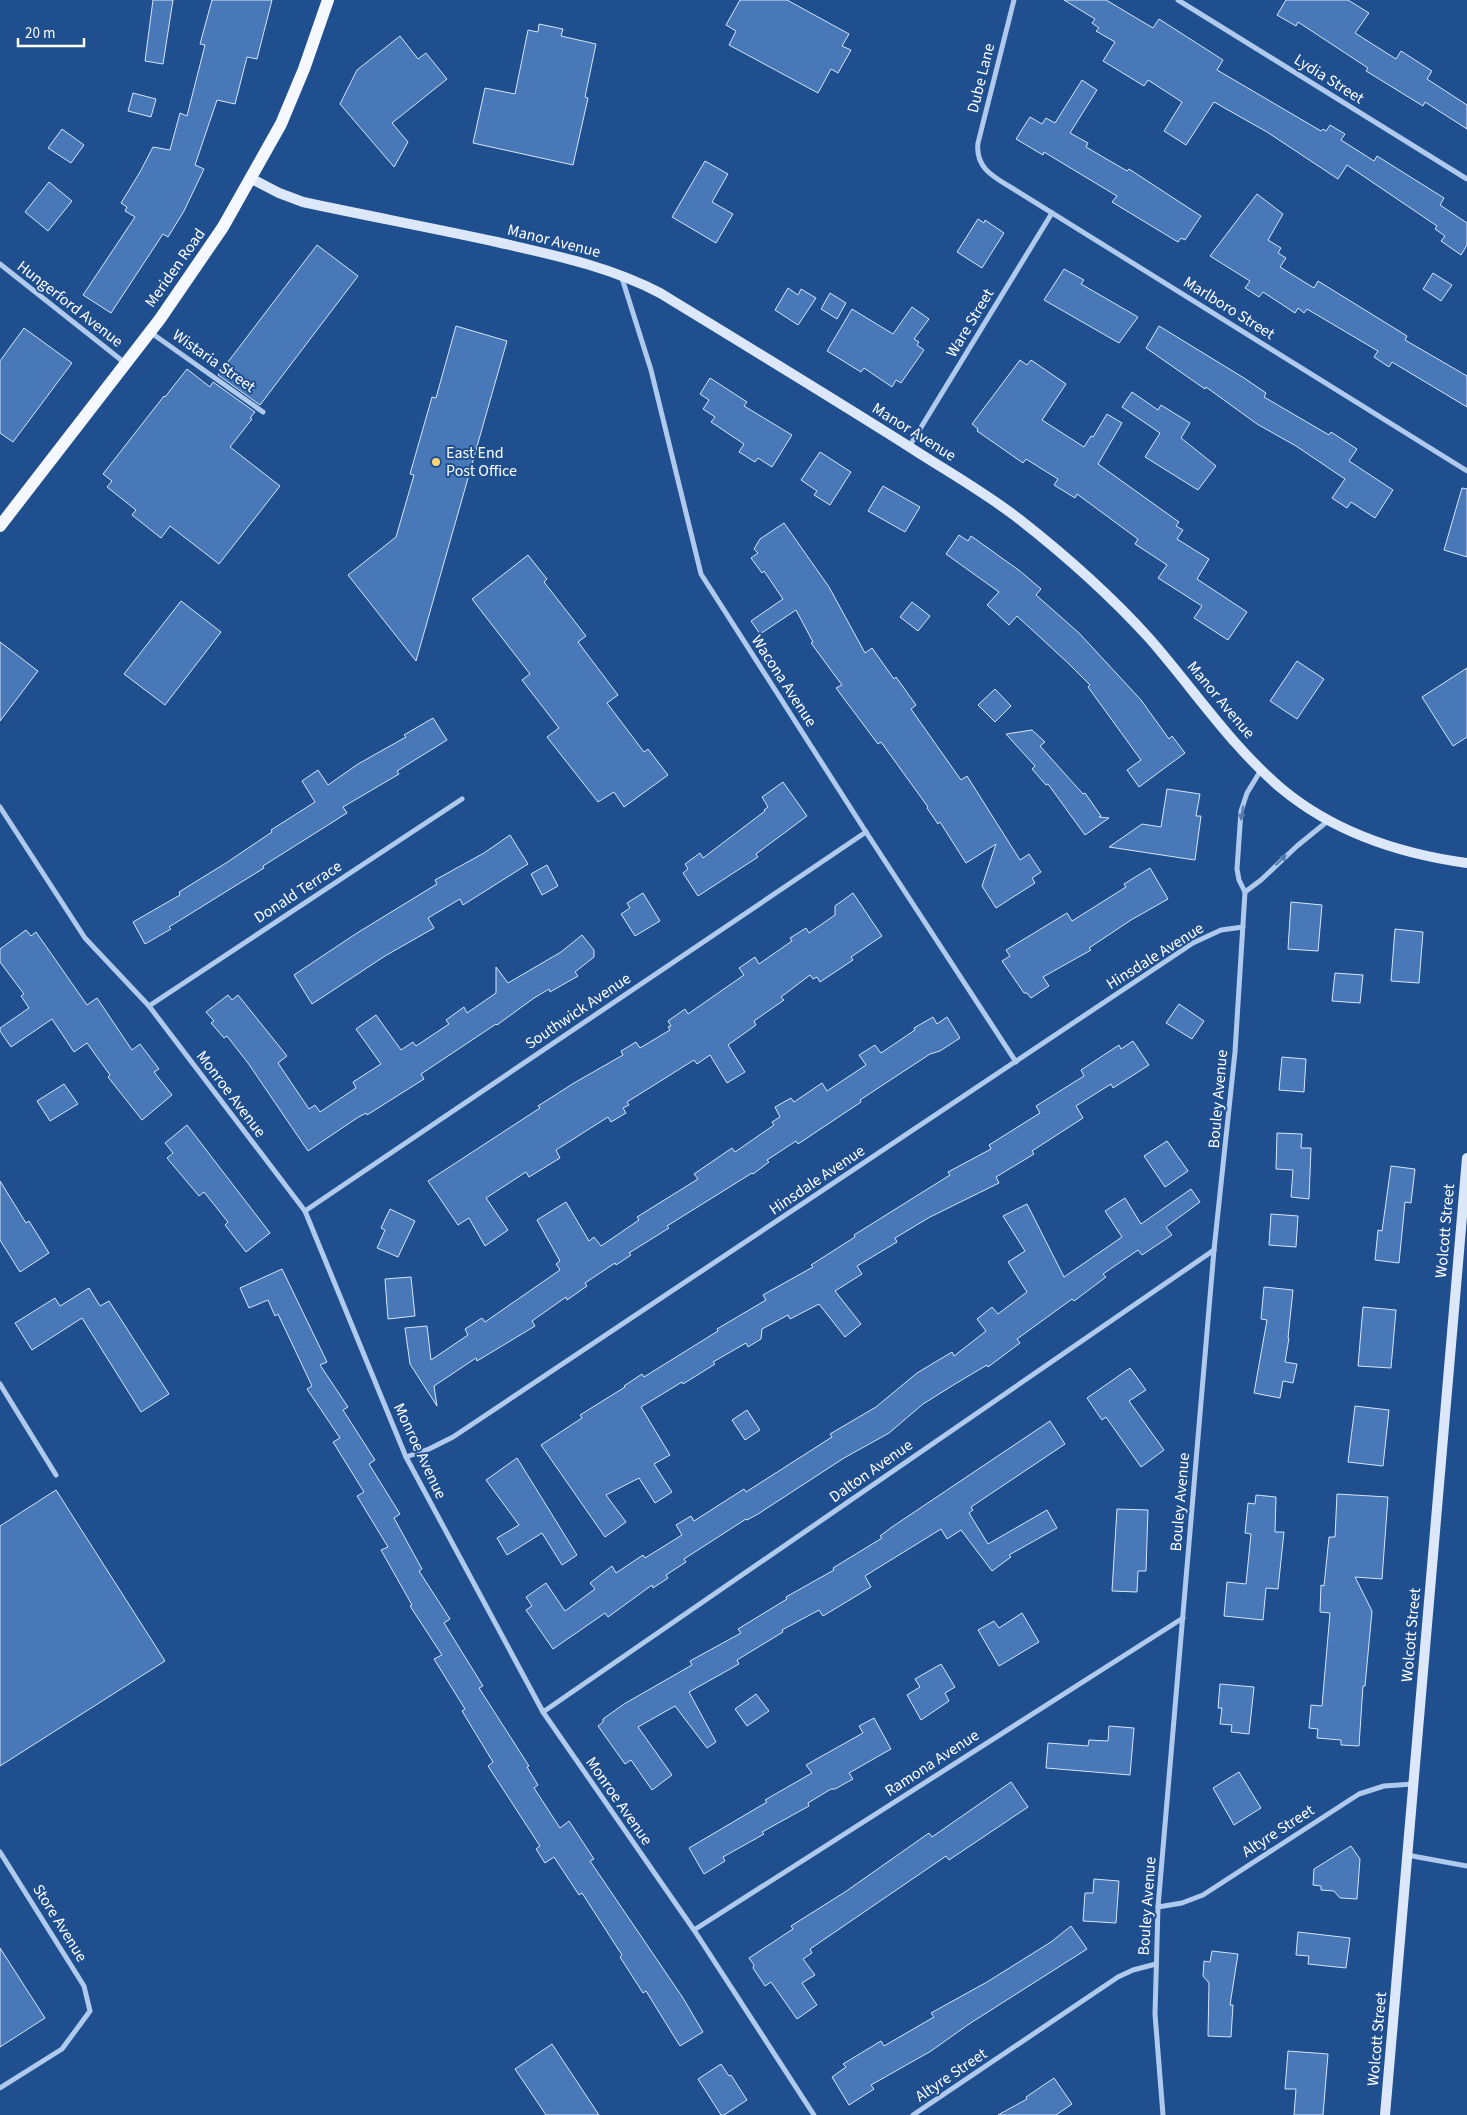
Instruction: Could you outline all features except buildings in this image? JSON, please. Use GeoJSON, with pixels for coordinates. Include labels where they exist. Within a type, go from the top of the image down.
{"type":"FeatureCollection","features":[{"type":"Feature","properties":{"kind":"main road","name":"Meriden Road"},"geometry":{"type":"LineString","coordinates":[[0,526],[150,332],[195,270],[252,179],[281,124],[304,69],[328,0]]}},
{"type":"Feature","properties":{"kind":"main road","name":"Manor Avenue"},"geometry":{"type":"LineString","coordinates":[[252,179],[279,193],[303,202],[538,251],[621,275],[660,293],[998,504],[1058,551],[1095,584],[1147,636],[1226,731],[1261,769],[1296,799],[1352,832],[1423,856],[1467,863]]}},
{"type":"Feature","properties":{"kind":"main road","name":"Wolcott Street"},"geometry":{"type":"LineString","coordinates":[[1385,2115],[1467,1158]]}},
{"type":"Feature","properties":{"kind":"street","name":"Dube Lane"},"geometry":{"type":"LineString","coordinates":[[980,163],[977,150],[978,143],[1014,0]]}},
{"type":"Feature","properties":{"kind":"street","name":"Lydia Street"},"geometry":{"type":"LineString","coordinates":[[1178,0],[1467,178]]}},
{"type":"Feature","properties":{"kind":"street","name":"Marlboro Street"},"geometry":{"type":"LineString","coordinates":[[980,163],[991,175],[1467,471]]}},
{"type":"Feature","properties":{"kind":"street","name":"Ware Street"},"geometry":{"type":"LineString","coordinates":[[909,447],[1052,213]]}},
{"type":"Feature","properties":{"kind":"street","name":"Hungerford Avenue"},"geometry":{"type":"LineString","coordinates":[[0,264],[125,363]]}},
{"type":"Feature","properties":{"kind":"street","name":"Wacona Avenue"},"geometry":{"type":"LineString","coordinates":[[621,275],[651,370],[700,574],[1016,1062]]}},
{"type":"Feature","properties":{"kind":"street","name":"Wistaria Street"},"geometry":{"type":"LineString","coordinates":[[150,332],[263,412]]}},
{"type":"Feature","properties":{"kind":"street","name":"Bouley Avenue"},"geometry":{"type":"LineString","coordinates":[[1163,2115],[1156,2028],[1158,1907],[1214,1250],[1230,1114],[1245,892],[1239,880],[1237,869],[1241,811],[1247,793],[1261,769]]}},
{"type":"Feature","properties":{"kind":"street","name":"Donald Terrace"},"geometry":{"type":"LineString","coordinates":[[149,1006],[462,799]]}},
{"type":"Feature","properties":{"kind":"street","name":"Monroe Avenue"},"geometry":{"type":"LineString","coordinates":[[0,807],[85,938],[149,1006],[305,1211],[406,1457],[542,1712],[694,1930],[814,2115]]}},
{"type":"Feature","properties":{"kind":"street"},"geometry":{"type":"LineString","coordinates":[[1245,892],[1329,820]]}},
{"type":"Feature","properties":{"kind":"street","name":"Southwick Avenue"},"geometry":{"type":"LineString","coordinates":[[305,1211],[866,832]]}},
{"type":"Feature","properties":{"kind":"street","name":"Hinsdale Avenue"},"geometry":{"type":"LineString","coordinates":[[406,1457],[429,1449],[453,1437],[1193,944],[1221,930],[1243,927]]}},
{"type":"Feature","properties":{"kind":"street","name":"Dalton Avenue"},"geometry":{"type":"LineString","coordinates":[[542,1712],[1214,1250]]}},
{"type":"Feature","properties":{"kind":"street"},"geometry":{"type":"LineString","coordinates":[[0,1384],[56,1475]]}},
{"type":"Feature","properties":{"kind":"street","name":"Ramona Avenue"},"geometry":{"type":"LineString","coordinates":[[694,1930],[1183,1618]]}},
{"type":"Feature","properties":{"kind":"street","name":"Altyre Street"},"geometry":{"type":"LineString","coordinates":[[1158,1907],[1182,1903],[1203,1894],[1359,1794],[1384,1786],[1413,1784]]}},
{"type":"Feature","properties":{"kind":"street","name":"Store Avenue"},"geometry":{"type":"LineString","coordinates":[[0,1852],[84,1986],[90,2011],[62,2049],[0,2088]]}},
{"type":"Feature","properties":{"kind":"street"},"geometry":{"type":"LineString","coordinates":[[1407,1855],[1467,1866]]}},
{"type":"Feature","properties":{"kind":"street","name":"Altyre Street"},"geometry":{"type":"LineString","coordinates":[[913,2115],[1118,1977],[1133,1970],[1156,1964]]}},
{"type":"Feature","properties":{"kind":"place","name":"East End Post Office"},"geometry":{"type":"Point","coordinates":[436,462]}}]}
